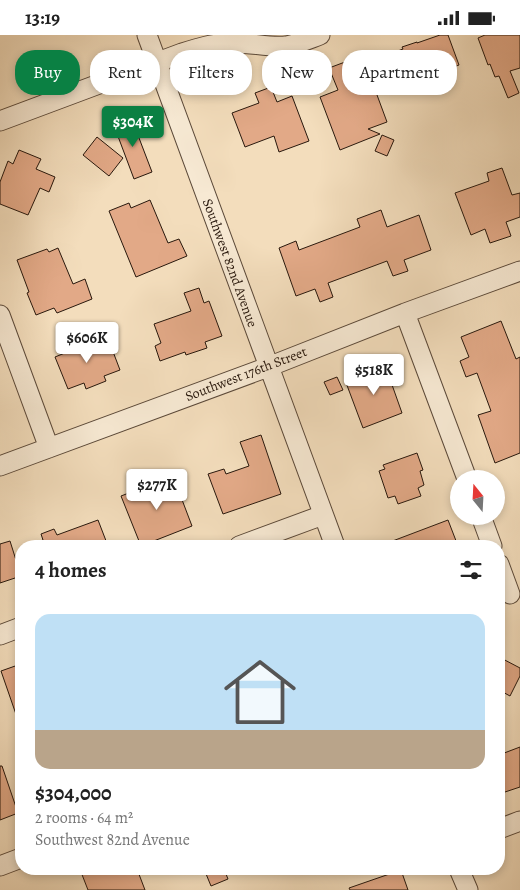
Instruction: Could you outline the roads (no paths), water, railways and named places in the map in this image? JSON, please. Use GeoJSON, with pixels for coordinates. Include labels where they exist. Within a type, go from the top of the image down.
{"type":"FeatureCollection","features":[{"type":"Feature","properties":{"kind":"street","name":"Southwest 82nd Avenue"},"geometry":{"type":"LineString","coordinates":[[147,35],[152,50]]}},
{"type":"Feature","properties":{"kind":"street"},"geometry":{"type":"LineString","coordinates":[[160,62],[195,49],[216,44],[244,43],[285,46],[320,35]]}},
{"type":"Feature","properties":{"kind":"street","name":"Southwest 82nd Avenue"},"geometry":{"type":"LineString","coordinates":[[160,71],[333,540]]}},
{"type":"Feature","properties":{"kind":"street"},"geometry":{"type":"LineString","coordinates":[[0,121],[90,88]]}},
{"type":"Feature","properties":{"kind":"street","name":"Southwest 176th Street"},"geometry":{"type":"LineString","coordinates":[[0,466],[520,271]]}},
{"type":"Feature","properties":{"kind":"street"},"geometry":{"type":"LineString","coordinates":[[405,313],[464,470]]}},
{"type":"Feature","properties":{"kind":"street"},"geometry":{"type":"LineString","coordinates":[[0,315],[49,448]]}},
{"type":"Feature","properties":{"kind":"street"},"geometry":{"type":"LineString","coordinates":[[255,540],[323,515]]}},
{"type":"Feature","properties":{"kind":"street"},"geometry":{"type":"LineString","coordinates":[[484,525],[490,540]]}},
{"type":"Feature","properties":{"kind":"street"},"geometry":{"type":"LineString","coordinates":[[505,580],[510,594]]}},
{"type":"Feature","properties":{"kind":"street"},"geometry":{"type":"LineString","coordinates":[[0,635],[15,629]]}},
{"type":"Feature","properties":{"kind":"street"},"geometry":{"type":"LineString","coordinates":[[505,827],[520,821]]}},
{"type":"Feature","properties":{"kind":"street"},"geometry":{"type":"LineString","coordinates":[[0,866],[15,860]]}},
{"type":"Feature","properties":{"kind":"street"},"geometry":{"type":"LineString","coordinates":[[462,875],[468,890]]}}]}
